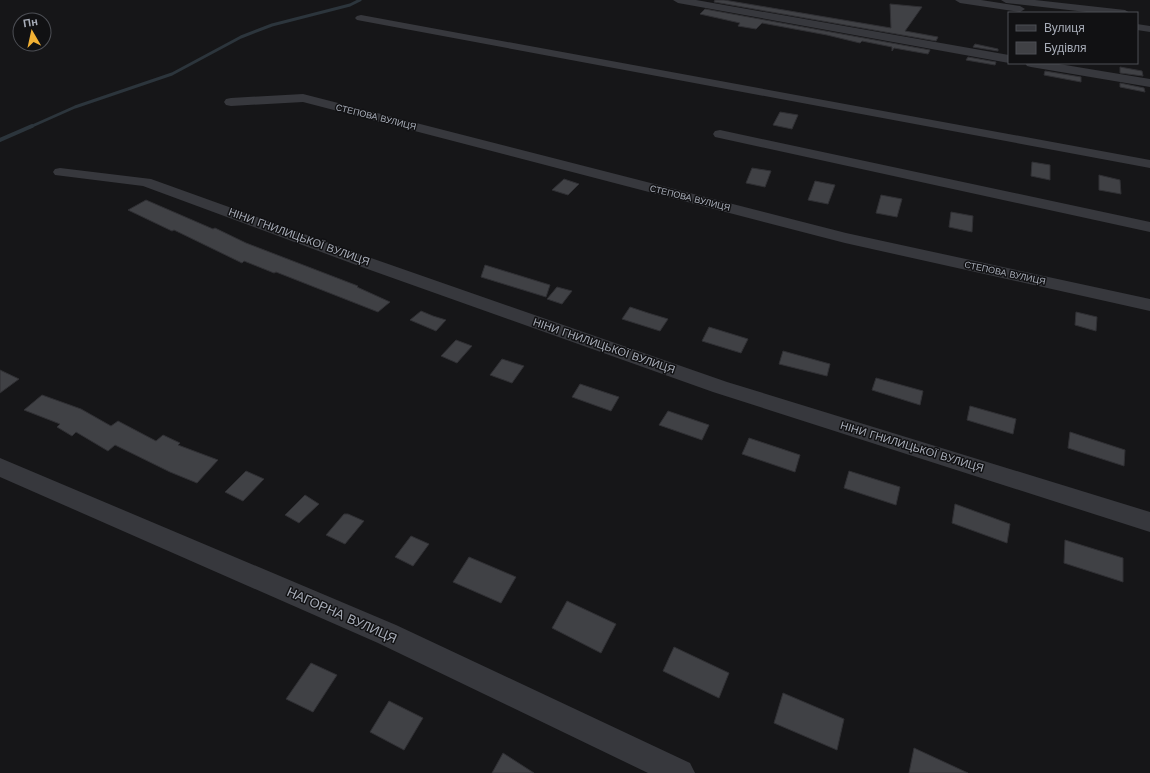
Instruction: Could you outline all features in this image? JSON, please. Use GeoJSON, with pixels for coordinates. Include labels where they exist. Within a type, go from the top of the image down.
{"type":"FeatureCollection","features":[{"type":"Feature","properties":{"kind":"street"},"geometry":{"type":"LineString","coordinates":[[678,0],[1008,59]]}},
{"type":"Feature","properties":{"kind":"street"},"geometry":{"type":"LineString","coordinates":[[960,0],[1038,12]]}},
{"type":"Feature","properties":{"kind":"street"},"geometry":{"type":"LineString","coordinates":[[1006,0],[1116,12]]}},
{"type":"Feature","properties":{"kind":"street"},"geometry":{"type":"LineString","coordinates":[[361,18],[1150,164]]}},
{"type":"Feature","properties":{"kind":"street"},"geometry":{"type":"LineString","coordinates":[[1138,27],[1150,29]]}},
{"type":"Feature","properties":{"kind":"street"},"geometry":{"type":"LineString","coordinates":[[1037,64],[1150,83]]}},
{"type":"Feature","properties":{"kind":"street","name":"СТЕПОВА ВУЛИЦЯ"},"geometry":{"type":"LineString","coordinates":[[231,102],[303,98],[845,238],[1150,305]]}},
{"type":"Feature","properties":{"kind":"street"},"geometry":{"type":"LineString","coordinates":[[720,134],[1150,227]]}},
{"type":"Feature","properties":{"kind":"street","name":"НІНИ ГНИЛИЦЬКОЇ ВУЛИЦЯ"},"geometry":{"type":"LineString","coordinates":[[60,172],[146,182],[365,262],[720,386],[1150,522]]}},
{"type":"Feature","properties":{"kind":"street","name":"НАГОРНА ВУЛИЦЯ"},"geometry":{"type":"LineString","coordinates":[[0,467],[387,634],[680,773]]}},
{"type":"Feature","properties":{"kind":"building"},"geometry":{"type":"Polygon","coordinates":[[[715,0],[724,0],[891,28],[890,4],[922,7],[905,31],[938,37],[936,41],[714,2],[715,0]]]}},
{"type":"Feature","properties":{"kind":"building"},"geometry":{"type":"Polygon","coordinates":[[[705,9],[930,50],[928,54],[894,48],[892,51],[892,47],[862,41],[860,43],[827,35],[762,23],[756,29],[738,26],[740,23],[700,14],[705,9]]]}},
{"type":"Feature","properties":{"kind":"building"},"geometry":{"type":"Polygon","coordinates":[[[975,44],[998,49],[998,51],[973,47],[975,44]]]}},
{"type":"Feature","properties":{"kind":"building"},"geometry":{"type":"Polygon","coordinates":[[[968,57],[996,62],[995,65],[966,60],[968,57]]]}},
{"type":"Feature","properties":{"kind":"building"},"geometry":{"type":"Polygon","coordinates":[[[1120,67],[1142,71],[1143,76],[1120,73],[1120,67]]]}},
{"type":"Feature","properties":{"kind":"building"},"geometry":{"type":"Polygon","coordinates":[[[1045,71],[1081,77],[1081,82],[1044,75],[1045,71]]]}},
{"type":"Feature","properties":{"kind":"building"},"geometry":{"type":"Polygon","coordinates":[[[1120,83],[1144,88],[1145,92],[1120,87],[1120,83]]]}},
{"type":"Feature","properties":{"kind":"building"},"geometry":{"type":"Polygon","coordinates":[[[780,112],[798,115],[792,129],[773,125],[780,112]]]}},
{"type":"Feature","properties":{"kind":"building"},"geometry":{"type":"Polygon","coordinates":[[[1032,162],[1050,165],[1050,180],[1031,176],[1032,162]]]}},
{"type":"Feature","properties":{"kind":"building"},"geometry":{"type":"Polygon","coordinates":[[[752,168],[771,171],[765,187],[746,183],[752,168]]]}},
{"type":"Feature","properties":{"kind":"building"},"geometry":{"type":"Polygon","coordinates":[[[1099,175],[1120,180],[1121,194],[1099,190],[1099,175]]]}},
{"type":"Feature","properties":{"kind":"building"},"geometry":{"type":"Polygon","coordinates":[[[564,179],[579,184],[568,195],[552,190],[564,179]]]}},
{"type":"Feature","properties":{"kind":"building"},"geometry":{"type":"Polygon","coordinates":[[[815,181],[835,185],[828,204],[808,200],[815,181]]]}},
{"type":"Feature","properties":{"kind":"building"},"geometry":{"type":"Polygon","coordinates":[[[881,195],[902,199],[897,217],[876,213],[881,195]]]}},
{"type":"Feature","properties":{"kind":"building"},"geometry":{"type":"Polygon","coordinates":[[[146,200],[213,229],[215,228],[246,243],[358,286],[357,287],[390,302],[378,312],[276,272],[274,273],[244,261],[242,263],[174,230],[172,231],[128,210],[146,200]]]}},
{"type":"Feature","properties":{"kind":"building"},"geometry":{"type":"Polygon","coordinates":[[[951,212],[973,216],[972,232],[949,227],[951,212]]]}},
{"type":"Feature","properties":{"kind":"building"},"geometry":{"type":"Polygon","coordinates":[[[485,265],[550,285],[546,297],[481,277],[485,265]]]}},
{"type":"Feature","properties":{"kind":"building"},"geometry":{"type":"Polygon","coordinates":[[[557,287],[572,291],[562,304],[547,299],[557,287]]]}},
{"type":"Feature","properties":{"kind":"building"},"geometry":{"type":"Polygon","coordinates":[[[630,307],[668,319],[660,331],[622,319],[630,307]]]}},
{"type":"Feature","properties":{"kind":"building"},"geometry":{"type":"Polygon","coordinates":[[[421,311],[446,320],[436,331],[410,320],[421,311]]]}},
{"type":"Feature","properties":{"kind":"building"},"geometry":{"type":"Polygon","coordinates":[[[1076,312],[1097,317],[1096,331],[1075,325],[1076,312]]]}},
{"type":"Feature","properties":{"kind":"building"},"geometry":{"type":"Polygon","coordinates":[[[709,327],[748,339],[741,353],[702,341],[709,327]]]}},
{"type":"Feature","properties":{"kind":"building"},"geometry":{"type":"Polygon","coordinates":[[[456,340],[472,346],[457,363],[441,356],[456,340]]]}},
{"type":"Feature","properties":{"kind":"building"},"geometry":{"type":"Polygon","coordinates":[[[783,351],[830,364],[827,376],[779,364],[783,351]]]}},
{"type":"Feature","properties":{"kind":"building"},"geometry":{"type":"Polygon","coordinates":[[[502,359],[524,366],[512,383],[490,375],[502,359]]]}},
{"type":"Feature","properties":{"kind":"building"},"geometry":{"type":"Polygon","coordinates":[[[0,370],[19,379],[0,393],[0,370]]]}},
{"type":"Feature","properties":{"kind":"building"},"geometry":{"type":"Polygon","coordinates":[[[876,378],[923,391],[920,405],[872,390],[876,378]]]}},
{"type":"Feature","properties":{"kind":"building"},"geometry":{"type":"Polygon","coordinates":[[[580,384],[619,397],[611,411],[572,397],[580,384]]]}},
{"type":"Feature","properties":{"kind":"building"},"geometry":{"type":"Polygon","coordinates":[[[42,395],[81,409],[111,426],[118,421],[156,441],[163,435],[180,443],[178,445],[218,460],[197,483],[170,472],[115,445],[108,451],[76,432],[72,436],[57,427],[60,424],[24,410],[42,395]]]}},
{"type":"Feature","properties":{"kind":"building"},"geometry":{"type":"Polygon","coordinates":[[[970,406],[1016,419],[1013,434],[967,420],[970,406]]]}},
{"type":"Feature","properties":{"kind":"building"},"geometry":{"type":"Polygon","coordinates":[[[668,411],[709,425],[702,440],[659,425],[668,411]]]}},
{"type":"Feature","properties":{"kind":"building"},"geometry":{"type":"Polygon","coordinates":[[[1070,432],[1125,450],[1124,466],[1068,448],[1070,432]]]}},
{"type":"Feature","properties":{"kind":"building"},"geometry":{"type":"Polygon","coordinates":[[[749,438],[800,455],[795,472],[742,454],[749,438]]]}},
{"type":"Feature","properties":{"kind":"building"},"geometry":{"type":"Polygon","coordinates":[[[246,471],[264,479],[243,501],[225,492],[246,471]]]}},
{"type":"Feature","properties":{"kind":"building"},"geometry":{"type":"Polygon","coordinates":[[[849,471],[900,487],[896,505],[844,488],[849,471]]]}},
{"type":"Feature","properties":{"kind":"building"},"geometry":{"type":"Polygon","coordinates":[[[305,495],[319,504],[299,523],[285,515],[305,495]]]}},
{"type":"Feature","properties":{"kind":"building"},"geometry":{"type":"Polygon","coordinates":[[[955,504],[1010,524],[1007,543],[952,523],[955,504]]]}},
{"type":"Feature","properties":{"kind":"building"},"geometry":{"type":"Polygon","coordinates":[[[344,514],[348,514],[364,521],[345,544],[326,535],[344,514]]]}},
{"type":"Feature","properties":{"kind":"building"},"geometry":{"type":"Polygon","coordinates":[[[411,536],[429,544],[413,566],[395,557],[411,536]]]}},
{"type":"Feature","properties":{"kind":"building"},"geometry":{"type":"Polygon","coordinates":[[[1065,540],[1123,558],[1123,582],[1064,563],[1065,540]]]}},
{"type":"Feature","properties":{"kind":"building"},"geometry":{"type":"Polygon","coordinates":[[[469,557],[516,577],[501,603],[453,582],[469,557]]]}},
{"type":"Feature","properties":{"kind":"building"},"geometry":{"type":"Polygon","coordinates":[[[567,601],[616,624],[601,653],[552,628],[567,601]]]}},
{"type":"Feature","properties":{"kind":"building"},"geometry":{"type":"Polygon","coordinates":[[[674,647],[729,673],[719,698],[663,671],[674,647]]]}},
{"type":"Feature","properties":{"kind":"building"},"geometry":{"type":"Polygon","coordinates":[[[311,663],[337,675],[313,712],[286,699],[311,663]]]}},
{"type":"Feature","properties":{"kind":"building"},"geometry":{"type":"Polygon","coordinates":[[[783,693],[844,719],[837,750],[774,723],[783,693]]]}},
{"type":"Feature","properties":{"kind":"building"},"geometry":{"type":"Polygon","coordinates":[[[389,701],[423,718],[404,750],[370,732],[389,701]]]}},
{"type":"Feature","properties":{"kind":"building"},"geometry":{"type":"Polygon","coordinates":[[[914,748],[968,773],[909,773],[914,748]]]}},
{"type":"Feature","properties":{"kind":"building"},"geometry":{"type":"Polygon","coordinates":[[[503,753],[534,773],[492,773],[503,753]]]}},
{"type":"Feature","properties":{"kind":"waterway"},"geometry":{"type":"LineString","coordinates":[[30,127],[75,107],[172,74],[241,37],[272,25],[350,5],[360,0]]}},
{"type":"Feature","properties":{"kind":"waterway"},"geometry":{"type":"LineString","coordinates":[[0,140],[32,126]]}}]}
